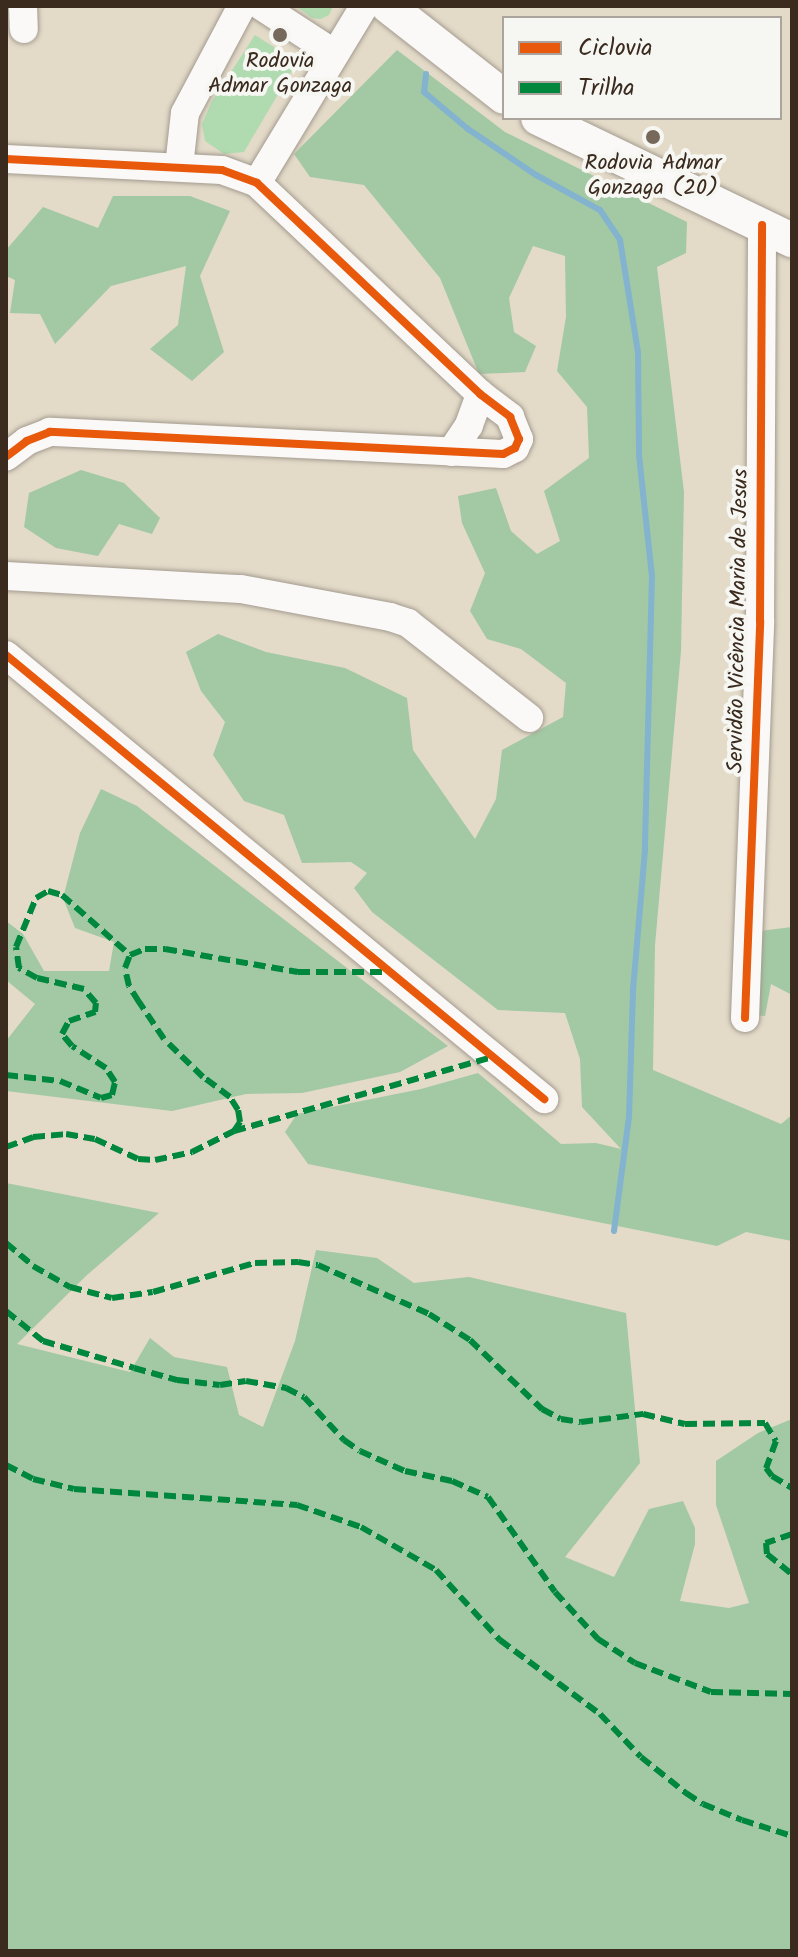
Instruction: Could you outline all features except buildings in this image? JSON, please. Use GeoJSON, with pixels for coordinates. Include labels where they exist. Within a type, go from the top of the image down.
{"type":"FeatureCollection","features":[{"type":"Feature","properties":{"kind":"main road"},"geometry":{"type":"LineString","coordinates":[[388,6],[502,95]]}},
{"type":"Feature","properties":{"kind":"main road"},"geometry":{"type":"LineString","coordinates":[[542,120],[777,233]]}},
{"type":"Feature","properties":{"kind":"street"},"geometry":{"type":"LineString","coordinates":[[179,167],[185,113],[242,6]]}},
{"type":"Feature","properties":{"kind":"street"},"geometry":{"type":"LineString","coordinates":[[261,6],[335,54]]}},
{"type":"Feature","properties":{"kind":"street"},"geometry":{"type":"LineString","coordinates":[[257,183],[364,6]]}},
{"type":"Feature","properties":{"kind":"street"},"geometry":{"type":"LineString","coordinates":[[6,159],[222,170],[257,183],[480,394],[510,417],[519,439],[515,448],[503,454],[50,432],[27,441],[6,457]]}},
{"type":"Feature","properties":{"kind":"street","name":"Servidão Vicência Maria de Jesus"},"geometry":{"type":"LineString","coordinates":[[745,1018],[777,233]]}},
{"type":"Feature","properties":{"kind":"street"},"geometry":{"type":"LineString","coordinates":[[451,452],[469,425],[480,394]]}},
{"type":"Feature","properties":{"kind":"street"},"geometry":{"type":"LineString","coordinates":[[6,576],[241,589],[390,617],[408,623],[529,718]]}},
{"type":"Feature","properties":{"kind":"street"},"geometry":{"type":"LineString","coordinates":[[6,655],[544,1099]]}},
{"type":"Feature","properties":{"kind":"green space"},"geometry":{"type":"Polygon","coordinates":[[[296,6],[333,6],[329,15],[321,19],[312,18],[296,6]]]}},
{"type":"Feature","properties":{"kind":"green space"},"geometry":{"type":"Polygon","coordinates":[[[255,35],[297,62],[244,152],[224,154],[205,141],[202,124],[212,101],[255,35]]]}},
{"type":"Feature","properties":{"kind":"green space"},"geometry":{"type":"Polygon","coordinates":[[[397,50],[505,132],[687,222],[686,253],[657,267],[684,492],[681,651],[655,945],[653,1070],[781,1124],[792,1115],[792,1241],[746,1232],[717,1246],[308,1164],[285,1132],[297,1114],[421,1089],[478,1073],[561,1144],[596,1143],[621,1149],[582,1107],[580,1059],[565,1013],[498,1010],[372,912],[354,888],[367,873],[351,862],[302,863],[284,815],[244,801],[213,755],[225,722],[201,691],[186,652],[218,634],[266,652],[345,668],[407,698],[413,750],[475,839],[496,799],[502,750],[563,717],[566,683],[521,649],[487,639],[470,611],[485,573],[462,523],[458,496],[496,488],[511,531],[537,554],[560,541],[544,491],[589,458],[587,407],[557,371],[566,317],[565,256],[533,246],[509,298],[514,332],[536,346],[525,372],[479,374],[440,278],[364,185],[310,177],[294,154],[397,50]]]}},
{"type":"Feature","properties":{"kind":"green space"},"geometry":{"type":"Polygon","coordinates":[[[113,196],[190,196],[230,211],[200,276],[224,352],[192,381],[150,349],[178,325],[186,266],[111,286],[55,344],[40,314],[10,313],[15,280],[6,276],[6,250],[43,207],[98,228],[113,196]]]}},
{"type":"Feature","properties":{"kind":"green space"},"geometry":{"type":"Polygon","coordinates":[[[81,470],[124,483],[160,518],[152,534],[119,524],[98,556],[56,548],[24,527],[29,493],[81,470]]]}},
{"type":"Feature","properties":{"kind":"green space"},"geometry":{"type":"Polygon","coordinates":[[[101,789],[137,806],[448,1046],[400,1072],[302,1093],[246,1094],[172,1111],[6,1091],[6,1041],[35,1004],[6,980],[6,921],[23,934],[44,971],[109,971],[114,942],[75,928],[63,898],[80,833],[101,789]]]}},
{"type":"Feature","properties":{"kind":"green space"},"geometry":{"type":"Polygon","coordinates":[[[792,927],[792,995],[771,984],[765,1016],[753,1015],[761,931],[792,927]]]}},
{"type":"Feature","properties":{"kind":"green space"},"geometry":{"type":"Polygon","coordinates":[[[6,1183],[159,1213],[87,1275],[17,1344],[130,1372],[150,1338],[174,1357],[227,1367],[239,1415],[263,1427],[295,1341],[316,1250],[377,1258],[414,1283],[469,1277],[626,1313],[640,1463],[565,1557],[614,1577],[649,1509],[683,1501],[695,1528],[695,1544],[680,1601],[729,1608],[749,1603],[716,1505],[716,1461],[758,1433],[792,1419],[792,1951],[6,1951],[6,1183]]]}},
{"type":"Feature","properties":{"kind":"waterway"},"geometry":{"type":"LineString","coordinates":[[426,74],[424,92],[468,129],[536,175],[600,210],[620,240],[638,352],[639,455],[652,576],[645,850],[633,991],[629,1117],[614,1231]]}},
{"type":"Feature","properties":{"kind":"marked path"},"geometry":{"type":"LineString","coordinates":[[6,1075],[60,1081],[101,1098],[112,1095],[115,1082],[106,1068],[72,1046],[62,1034],[69,1021],[95,1012],[96,1003],[84,989],[37,978],[19,968],[16,947],[36,898],[48,891],[62,895],[130,955]]}},
{"type":"Feature","properties":{"kind":"marked path"},"geometry":{"type":"LineString","coordinates":[[6,1147],[33,1137],[66,1134],[95,1139],[138,1159],[155,1160],[192,1152],[234,1131],[240,1122],[238,1110],[230,1097],[203,1077],[164,1039],[139,1002],[129,986],[125,968],[130,955],[145,949],[165,949],[298,972],[392,972]]}},
{"type":"Feature","properties":{"kind":"marked path"},"geometry":{"type":"LineString","coordinates":[[234,1131],[495,1056]]}},
{"type":"Feature","properties":{"kind":"marked path"},"geometry":{"type":"LineString","coordinates":[[6,1243],[33,1266],[70,1287],[112,1298],[153,1292],[255,1263],[318,1265],[429,1314],[470,1340],[542,1409],[561,1419],[581,1422],[643,1414],[685,1424],[765,1423],[776,1441],[766,1468],[772,1476],[792,1488]]}},
{"type":"Feature","properties":{"kind":"marked path"},"geometry":{"type":"LineString","coordinates":[[6,1311],[43,1341],[177,1380],[220,1385],[246,1381],[286,1388],[304,1397],[344,1440],[360,1451],[405,1471],[452,1481],[488,1497],[555,1592],[598,1639],[635,1663],[711,1692],[792,1694]]}},
{"type":"Feature","properties":{"kind":"marked path"},"geometry":{"type":"LineString","coordinates":[[6,1465],[33,1479],[74,1489],[297,1505],[361,1527],[436,1570],[500,1640],[600,1714],[641,1757],[686,1793],[703,1804],[742,1820],[792,1836]]}},
{"type":"Feature","properties":{"kind":"marked path"},"geometry":{"type":"LineString","coordinates":[[792,1534],[766,1543],[767,1554],[792,1574]]}},
{"type":"Feature","properties":{"kind":"cycle path"},"geometry":{"type":"LineString","coordinates":[[6,159],[222,170],[257,183],[480,394],[510,417],[519,439],[515,448],[503,454],[50,432],[27,441],[6,457]]}},
{"type":"Feature","properties":{"kind":"cycle path"},"geometry":{"type":"LineString","coordinates":[[745,1018],[760,621],[762,225]]}},
{"type":"Feature","properties":{"kind":"cycle path"},"geometry":{"type":"LineString","coordinates":[[6,655],[544,1099]]}},
{"type":"Feature","properties":{"kind":"place","name":"Rodovia Admar Gonzaga"},"geometry":{"type":"Point","coordinates":[280,35]}},
{"type":"Feature","properties":{"kind":"place","name":"Rodovia Admar Gonzaga (20)"},"geometry":{"type":"Point","coordinates":[653,137]}}]}
